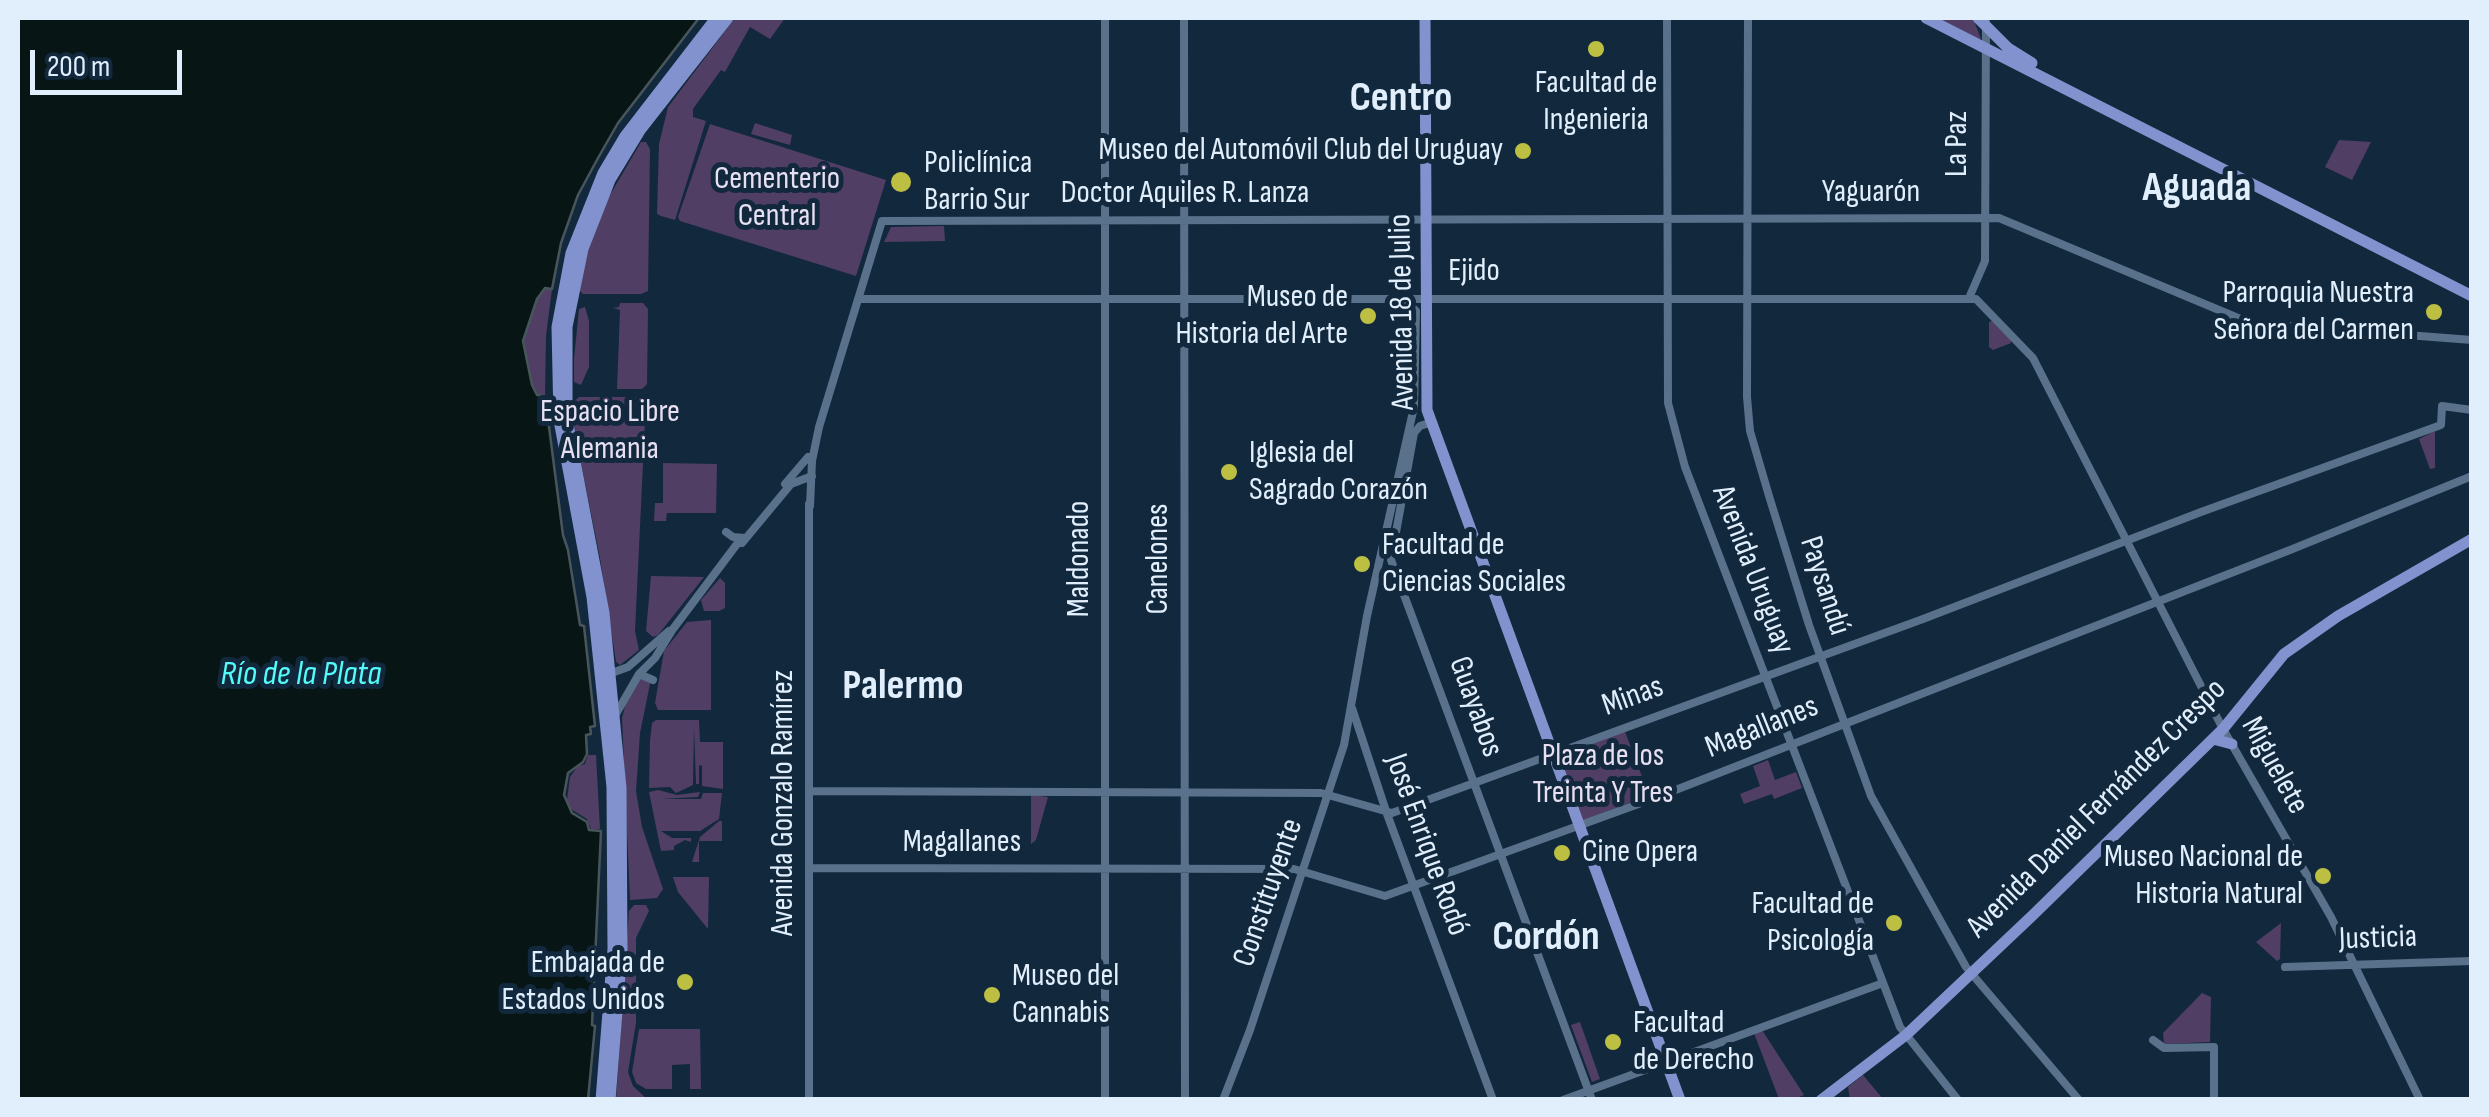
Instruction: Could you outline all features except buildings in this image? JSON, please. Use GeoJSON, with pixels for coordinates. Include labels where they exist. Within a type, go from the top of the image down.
{"type":"FeatureCollection","features":[{"type":"Feature","properties":{"kind":"main road"},"geometry":{"type":"LineString","coordinates":[[610,1100],[620,989],[623,890],[616,714],[559,420],[556,340],[561,298],[580,227],[603,174],[625,136],[716,18]]}},
{"type":"Feature","properties":{"kind":"main road"},"geometry":{"type":"LineString","coordinates":[[601,1100],[612,987],[615,890],[608,674],[598,574],[568,419],[565,362],[570,305],[588,231],[618,166],[652,114],[728,18]]}},
{"type":"Feature","properties":{"kind":"main road","name":"Avenida 18 de Julio"},"geometry":{"type":"LineString","coordinates":[[1426,18],[1425,298],[1429,422],[1677,1100]]}},
{"type":"Feature","properties":{"kind":"main road"},"geometry":{"type":"LineString","coordinates":[[1926,18],[2472,293]]}},
{"type":"Feature","properties":{"kind":"main road"},"geometry":{"type":"LineString","coordinates":[[1983,21],[2018,54],[2074,86],[2472,293]]}},
{"type":"Feature","properties":{"kind":"main road","name":"Avenida 18 de Julio"},"geometry":{"type":"LineString","coordinates":[[1425,298],[1419,330],[1421,410],[1429,422]]}},
{"type":"Feature","properties":{"kind":"main road","name":"Avenida Daniel Fernández Crespo"},"geometry":{"type":"LineString","coordinates":[[1821,1100],[1906,1035],[1971,974],[2224,729],[2284,654],[2338,616],[2472,539]]}},
{"type":"Feature","properties":{"kind":"main road"},"geometry":{"type":"LineString","coordinates":[[2212,740],[2232,744]]}},
{"type":"Feature","properties":{"kind":"street","name":"Maldonado"},"geometry":{"type":"LineString","coordinates":[[1105,18],[1105,1100]]}},
{"type":"Feature","properties":{"kind":"street","name":"Canelones"},"geometry":{"type":"LineString","coordinates":[[1184,18],[1185,1100]]}},
{"type":"Feature","properties":{"kind":"street","name":"Avenida Uruguay"},"geometry":{"type":"LineString","coordinates":[[1667,18],[1668,403],[1685,468],[1883,983],[1906,1035],[1958,1100]]}},
{"type":"Feature","properties":{"kind":"street","name":"Paysandú"},"geometry":{"type":"LineString","coordinates":[[1748,18],[1750,431],[1820,655],[1871,796],[1971,974],[2078,1100]]}},
{"type":"Feature","properties":{"kind":"street","name":"La Paz"},"geometry":{"type":"LineString","coordinates":[[1969,298],[1986,261],[1983,21]]}},
{"type":"Feature","properties":{"kind":"street","name":"Yaguarón"},"geometry":{"type":"LineString","coordinates":[[1425,219],[1986,218],[2016,223],[2246,321],[2284,328],[2472,340]]}},
{"type":"Feature","properties":{"kind":"street","name":"Doctor Aquiles R. Lanza"},"geometry":{"type":"LineString","coordinates":[[882,221],[1425,219]]}},
{"type":"Feature","properties":{"kind":"street","name":"Avenida Gonzalo Ramírez"},"geometry":{"type":"LineString","coordinates":[[809,1100],[808,457],[882,221]]}},
{"type":"Feature","properties":{"kind":"street","name":"Avenida 18 de Julio"},"geometry":{"type":"LineString","coordinates":[[1400,298],[1416,312],[1416,387]]}},
{"type":"Feature","properties":{"kind":"street","name":"Ejido"},"geometry":{"type":"LineString","coordinates":[[858,299],[1969,298]]}},
{"type":"Feature","properties":{"kind":"street","name":"Miguelete"},"geometry":{"type":"LineString","coordinates":[[1969,298],[1980,302],[2032,358],[2232,744],[2356,965],[2420,1100]]}},
{"type":"Feature","properties":{"kind":"street","name":"Constituyente"},"geometry":{"type":"LineString","coordinates":[[1223,1100],[1342,754],[1416,387]]}},
{"type":"Feature","properties":{"kind":"street","name":"Minas"},"geometry":{"type":"LineString","coordinates":[[1387,814],[2440,425],[2442,406],[2472,410]]}},
{"type":"Feature","properties":{"kind":"street","name":"Guayabos"},"geometry":{"type":"LineString","coordinates":[[1429,422],[1414,433],[1391,560],[1591,1095]]}},
{"type":"Feature","properties":{"kind":"street","name":"Avenida Gonzalo Ramírez"},"geometry":{"type":"LineString","coordinates":[[810,477],[819,427]]}},
{"type":"Feature","properties":{"kind":"street"},"geometry":{"type":"LineString","coordinates":[[616,714],[673,628],[808,457]]}},
{"type":"Feature","properties":{"kind":"street","name":"Magallanes"},"geometry":{"type":"LineString","coordinates":[[809,868],[1302,871],[1386,896],[1576,827],[2472,476]]}},
{"type":"Feature","properties":{"kind":"street"},"geometry":{"type":"LineString","coordinates":[[774,502],[794,482],[810,477]]}},
{"type":"Feature","properties":{"kind":"street"},"geometry":{"type":"LineString","coordinates":[[726,532],[743,540]]}},
{"type":"Feature","properties":{"kind":"street"},"geometry":{"type":"LineString","coordinates":[[608,674],[628,667],[673,628]]}},
{"type":"Feature","properties":{"kind":"street"},"geometry":{"type":"LineString","coordinates":[[639,674],[652,680]]}},
{"type":"Feature","properties":{"kind":"street","name":"Constituyente"},"geometry":{"type":"LineString","coordinates":[[1352,699],[1354,720]]}},
{"type":"Feature","properties":{"kind":"street","name":"José Enrique Rodó"},"geometry":{"type":"LineString","coordinates":[[1354,720],[1493,1100]]}},
{"type":"Feature","properties":{"kind":"street"},"geometry":{"type":"LineString","coordinates":[[809,792],[1329,794],[1387,814]]}},
{"type":"Feature","properties":{"kind":"street","name":"Justicia"},"geometry":{"type":"LineString","coordinates":[[2286,967],[2472,961]]}},
{"type":"Feature","properties":{"kind":"street"},"geometry":{"type":"LineString","coordinates":[[1563,1100],[1591,1095],[1663,1062],[1883,983]]}},
{"type":"Feature","properties":{"kind":"street"},"geometry":{"type":"LineString","coordinates":[[2153,1040],[2164,1048],[2214,1047],[2214,1100]]}},
{"type":"Feature","properties":{"kind":"green space"},"geometry":{"type":"Polygon","coordinates":[[[735,18],[785,18],[770,39],[750,27],[725,72],[721,70],[693,109],[693,117],[706,121],[675,220],[661,216],[657,214],[659,144],[668,107],[735,18]]]}},
{"type":"Feature","properties":{"kind":"green space"},"geometry":{"type":"Polygon","coordinates":[[[1937,18],[1973,18],[1981,39],[1978,39],[1937,18]]]}},
{"type":"Feature","properties":{"kind":"green space"},"geometry":{"type":"Polygon","coordinates":[[[755,123],[792,135],[790,145],[751,134],[755,123]]]}},
{"type":"Feature","properties":{"kind":"green space","name":"Cementerio Central"},"geometry":{"type":"Polygon","coordinates":[[[710,124],[886,180],[856,276],[680,221],[678,217],[710,124]]]}},
{"type":"Feature","properties":{"kind":"green space"},"geometry":{"type":"Polygon","coordinates":[[[2339,140],[2371,142],[2352,180],[2325,167],[2339,140]]]}},
{"type":"Feature","properties":{"kind":"green space"},"geometry":{"type":"Polygon","coordinates":[[[641,142],[646,142],[650,149],[648,291],[583,294],[579,290],[587,254],[607,200],[641,142]]]}},
{"type":"Feature","properties":{"kind":"green space"},"geometry":{"type":"Polygon","coordinates":[[[944,226],[945,241],[884,242],[891,227],[944,226]]]}},
{"type":"Feature","properties":{"kind":"green space"},"geometry":{"type":"Polygon","coordinates":[[[545,288],[552,289],[545,396],[537,395],[532,386],[523,341],[537,298],[545,288]]]}},
{"type":"Feature","properties":{"kind":"green space"},"geometry":{"type":"Polygon","coordinates":[[[620,303],[643,303],[648,309],[647,384],[642,389],[617,389],[620,310],[613,308],[620,303]]]}},
{"type":"Feature","properties":{"kind":"green space"},"geometry":{"type":"Polygon","coordinates":[[[585,307],[589,321],[589,367],[581,385],[574,382],[574,359],[579,309],[585,307]]]}},
{"type":"Feature","properties":{"kind":"green space"},"geometry":{"type":"Polygon","coordinates":[[[1992,321],[2011,343],[1993,350],[1989,347],[1992,321]]]}},
{"type":"Feature","properties":{"kind":"green space","name":"Espacio Libre Alemania"},"geometry":{"type":"Polygon","coordinates":[[[579,397],[638,397],[646,401],[635,631],[639,650],[620,665],[616,662],[574,428],[572,403],[579,397]]]}},
{"type":"Feature","properties":{"kind":"green space"},"geometry":{"type":"Polygon","coordinates":[[[2435,431],[2435,468],[2430,469],[2419,439],[2435,431]]]}},
{"type":"Feature","properties":{"kind":"green space"},"geometry":{"type":"Polygon","coordinates":[[[663,463],[717,464],[716,513],[667,513],[666,521],[654,521],[655,503],[663,503],[663,463]]]}},
{"type":"Feature","properties":{"kind":"green space"},"geometry":{"type":"Polygon","coordinates":[[[651,576],[704,577],[653,637],[646,631],[651,576]]]}},
{"type":"Feature","properties":{"kind":"green space"},"geometry":{"type":"Polygon","coordinates":[[[720,578],[725,583],[725,608],[704,611],[701,600],[720,578]]]}},
{"type":"Feature","properties":{"kind":"green space"},"geometry":{"type":"Polygon","coordinates":[[[711,620],[711,710],[658,710],[655,703],[664,651],[687,622],[711,620]]]}},
{"type":"Feature","properties":{"kind":"green space"},"geometry":{"type":"Polygon","coordinates":[[[641,677],[650,684],[640,733],[636,791],[642,827],[663,889],[657,898],[630,900],[622,718],[628,695],[641,677]]]}},
{"type":"Feature","properties":{"kind":"green space"},"geometry":{"type":"Polygon","coordinates":[[[699,720],[700,742],[723,742],[723,789],[702,786],[702,765],[696,784],[694,727],[693,785],[676,793],[670,787],[649,788],[650,741],[652,723],[699,720]]]}},
{"type":"Feature","properties":{"kind":"green space","name":"Plaza de los Treinta Y Tres"},"geometry":{"type":"Polygon","coordinates":[[[1624,729],[1649,795],[1582,821],[1557,755],[1624,729]]]}},
{"type":"Feature","properties":{"kind":"green space"},"geometry":{"type":"Polygon","coordinates":[[[588,755],[596,755],[600,829],[591,829],[587,819],[571,809],[567,800],[570,777],[578,766],[585,764],[588,755]]]}},
{"type":"Feature","properties":{"kind":"green space"},"geometry":{"type":"Polygon","coordinates":[[[1768,760],[1775,780],[1796,772],[1802,788],[1774,799],[1772,794],[1744,804],[1740,794],[1760,786],[1753,766],[1768,760]]]}},
{"type":"Feature","properties":{"kind":"green space"},"geometry":{"type":"Polygon","coordinates":[[[649,792],[677,795],[700,792],[698,797],[661,799],[701,799],[703,793],[722,793],[719,819],[700,831],[661,831],[672,838],[691,838],[691,842],[685,840],[674,850],[661,851],[649,792]]]}},
{"type":"Feature","properties":{"kind":"green space"},"geometry":{"type":"Polygon","coordinates":[[[1031,795],[1048,797],[1036,840],[1031,844],[1031,795]]]}},
{"type":"Feature","properties":{"kind":"green space"},"geometry":{"type":"Polygon","coordinates":[[[719,821],[722,841],[699,841],[699,862],[692,862],[700,837],[719,821]]]}},
{"type":"Feature","properties":{"kind":"green space"},"geometry":{"type":"Polygon","coordinates":[[[673,877],[709,877],[708,929],[678,892],[673,877]]]}},
{"type":"Feature","properties":{"kind":"green space"},"geometry":{"type":"Polygon","coordinates":[[[634,905],[646,905],[649,911],[636,938],[636,1023],[628,1072],[633,1086],[647,1099],[616,1100],[629,911],[634,905]]]}},
{"type":"Feature","properties":{"kind":"green space"},"geometry":{"type":"Polygon","coordinates":[[[2281,923],[2280,959],[2277,961],[2256,942],[2281,923]]]}},
{"type":"Feature","properties":{"kind":"green space"},"geometry":{"type":"Polygon","coordinates":[[[2202,993],[2211,997],[2210,1042],[2164,1044],[2163,1033],[2202,993]]]}},
{"type":"Feature","properties":{"kind":"green space"},"geometry":{"type":"Polygon","coordinates":[[[1580,1022],[1600,1079],[1592,1082],[1571,1025],[1580,1022]]]}},
{"type":"Feature","properties":{"kind":"green space"},"geometry":{"type":"Polygon","coordinates":[[[639,1029],[700,1029],[701,1089],[690,1089],[690,1064],[672,1065],[672,1089],[646,1089],[636,1083],[632,1072],[639,1029]]]}},
{"type":"Feature","properties":{"kind":"green space"},"geometry":{"type":"Polygon","coordinates":[[[1762,1030],[1804,1095],[1779,1099],[1754,1033],[1762,1030]]]}},
{"type":"Feature","properties":{"kind":"green space"},"geometry":{"type":"Polygon","coordinates":[[[1863,1075],[1883,1099],[1850,1099],[1848,1087],[1863,1075]]]}},
{"type":"Feature","properties":{"kind":"water","name":"Río de la Plata"},"geometry":{"type":"Polygon","coordinates":[[[18,18],[699,18],[618,123],[598,158],[578,195],[561,243],[552,289],[545,288],[537,299],[523,341],[532,385],[537,395],[545,396],[563,535],[580,625],[584,626],[595,726],[586,735],[587,754],[583,762],[568,773],[564,795],[572,813],[587,822],[589,830],[601,831],[592,1025],[595,1026],[588,1099],[18,1099],[18,18]]]}},
{"type":"Feature","properties":{"kind":"place","name":"Facultad de Ingenieria"},"geometry":{"type":"Point","coordinates":[1596,49]}},
{"type":"Feature","properties":{"kind":"place","name":"Museo del Automóvil Club del Uruguay"},"geometry":{"type":"Point","coordinates":[1523,151]}},
{"type":"Feature","properties":{"kind":"place","name":"Policlínica Barrio Sur"},"geometry":{"type":"Point","coordinates":[901,182]}},
{"type":"Feature","properties":{"kind":"place","name":"Parroquia Nuestra Señora del Carmen"},"geometry":{"type":"Point","coordinates":[2434,312]}},
{"type":"Feature","properties":{"kind":"place","name":"Museo de Historia del Arte"},"geometry":{"type":"Point","coordinates":[1368,316]}},
{"type":"Feature","properties":{"kind":"place","name":"Iglesia del Sagrado Corazón"},"geometry":{"type":"Point","coordinates":[1229,472]}},
{"type":"Feature","properties":{"kind":"place","name":"Facultad de Ciencias Sociales"},"geometry":{"type":"Point","coordinates":[1362,564]}},
{"type":"Feature","properties":{"kind":"place","name":"Cine Opera"},"geometry":{"type":"Point","coordinates":[1562,853]}},
{"type":"Feature","properties":{"kind":"place","name":"Museo Nacional de Historia Natural"},"geometry":{"type":"Point","coordinates":[2323,876]}},
{"type":"Feature","properties":{"kind":"place","name":"Facultad de Psicología"},"geometry":{"type":"Point","coordinates":[1894,923]}},
{"type":"Feature","properties":{"kind":"place","name":"Embajada de Estados Unidos"},"geometry":{"type":"Point","coordinates":[685,982]}},
{"type":"Feature","properties":{"kind":"place","name":"Museo del Cannabis"},"geometry":{"type":"Point","coordinates":[992,995]}},
{"type":"Feature","properties":{"kind":"place","name":"Facultad de Derecho"},"geometry":{"type":"Point","coordinates":[1613,1042]}},
{"type":"Feature","properties":{"kind":"district","name":"Centro"},"geometry":{"type":"Point","coordinates":[1401,99]}},
{"type":"Feature","properties":{"kind":"district","name":"Aguada"},"geometry":{"type":"Point","coordinates":[2197,189]}},
{"type":"Feature","properties":{"kind":"district","name":"Palermo"},"geometry":{"type":"Point","coordinates":[903,687]}},
{"type":"Feature","properties":{"kind":"district","name":"Cordón"},"geometry":{"type":"Point","coordinates":[1546,938]}}]}
